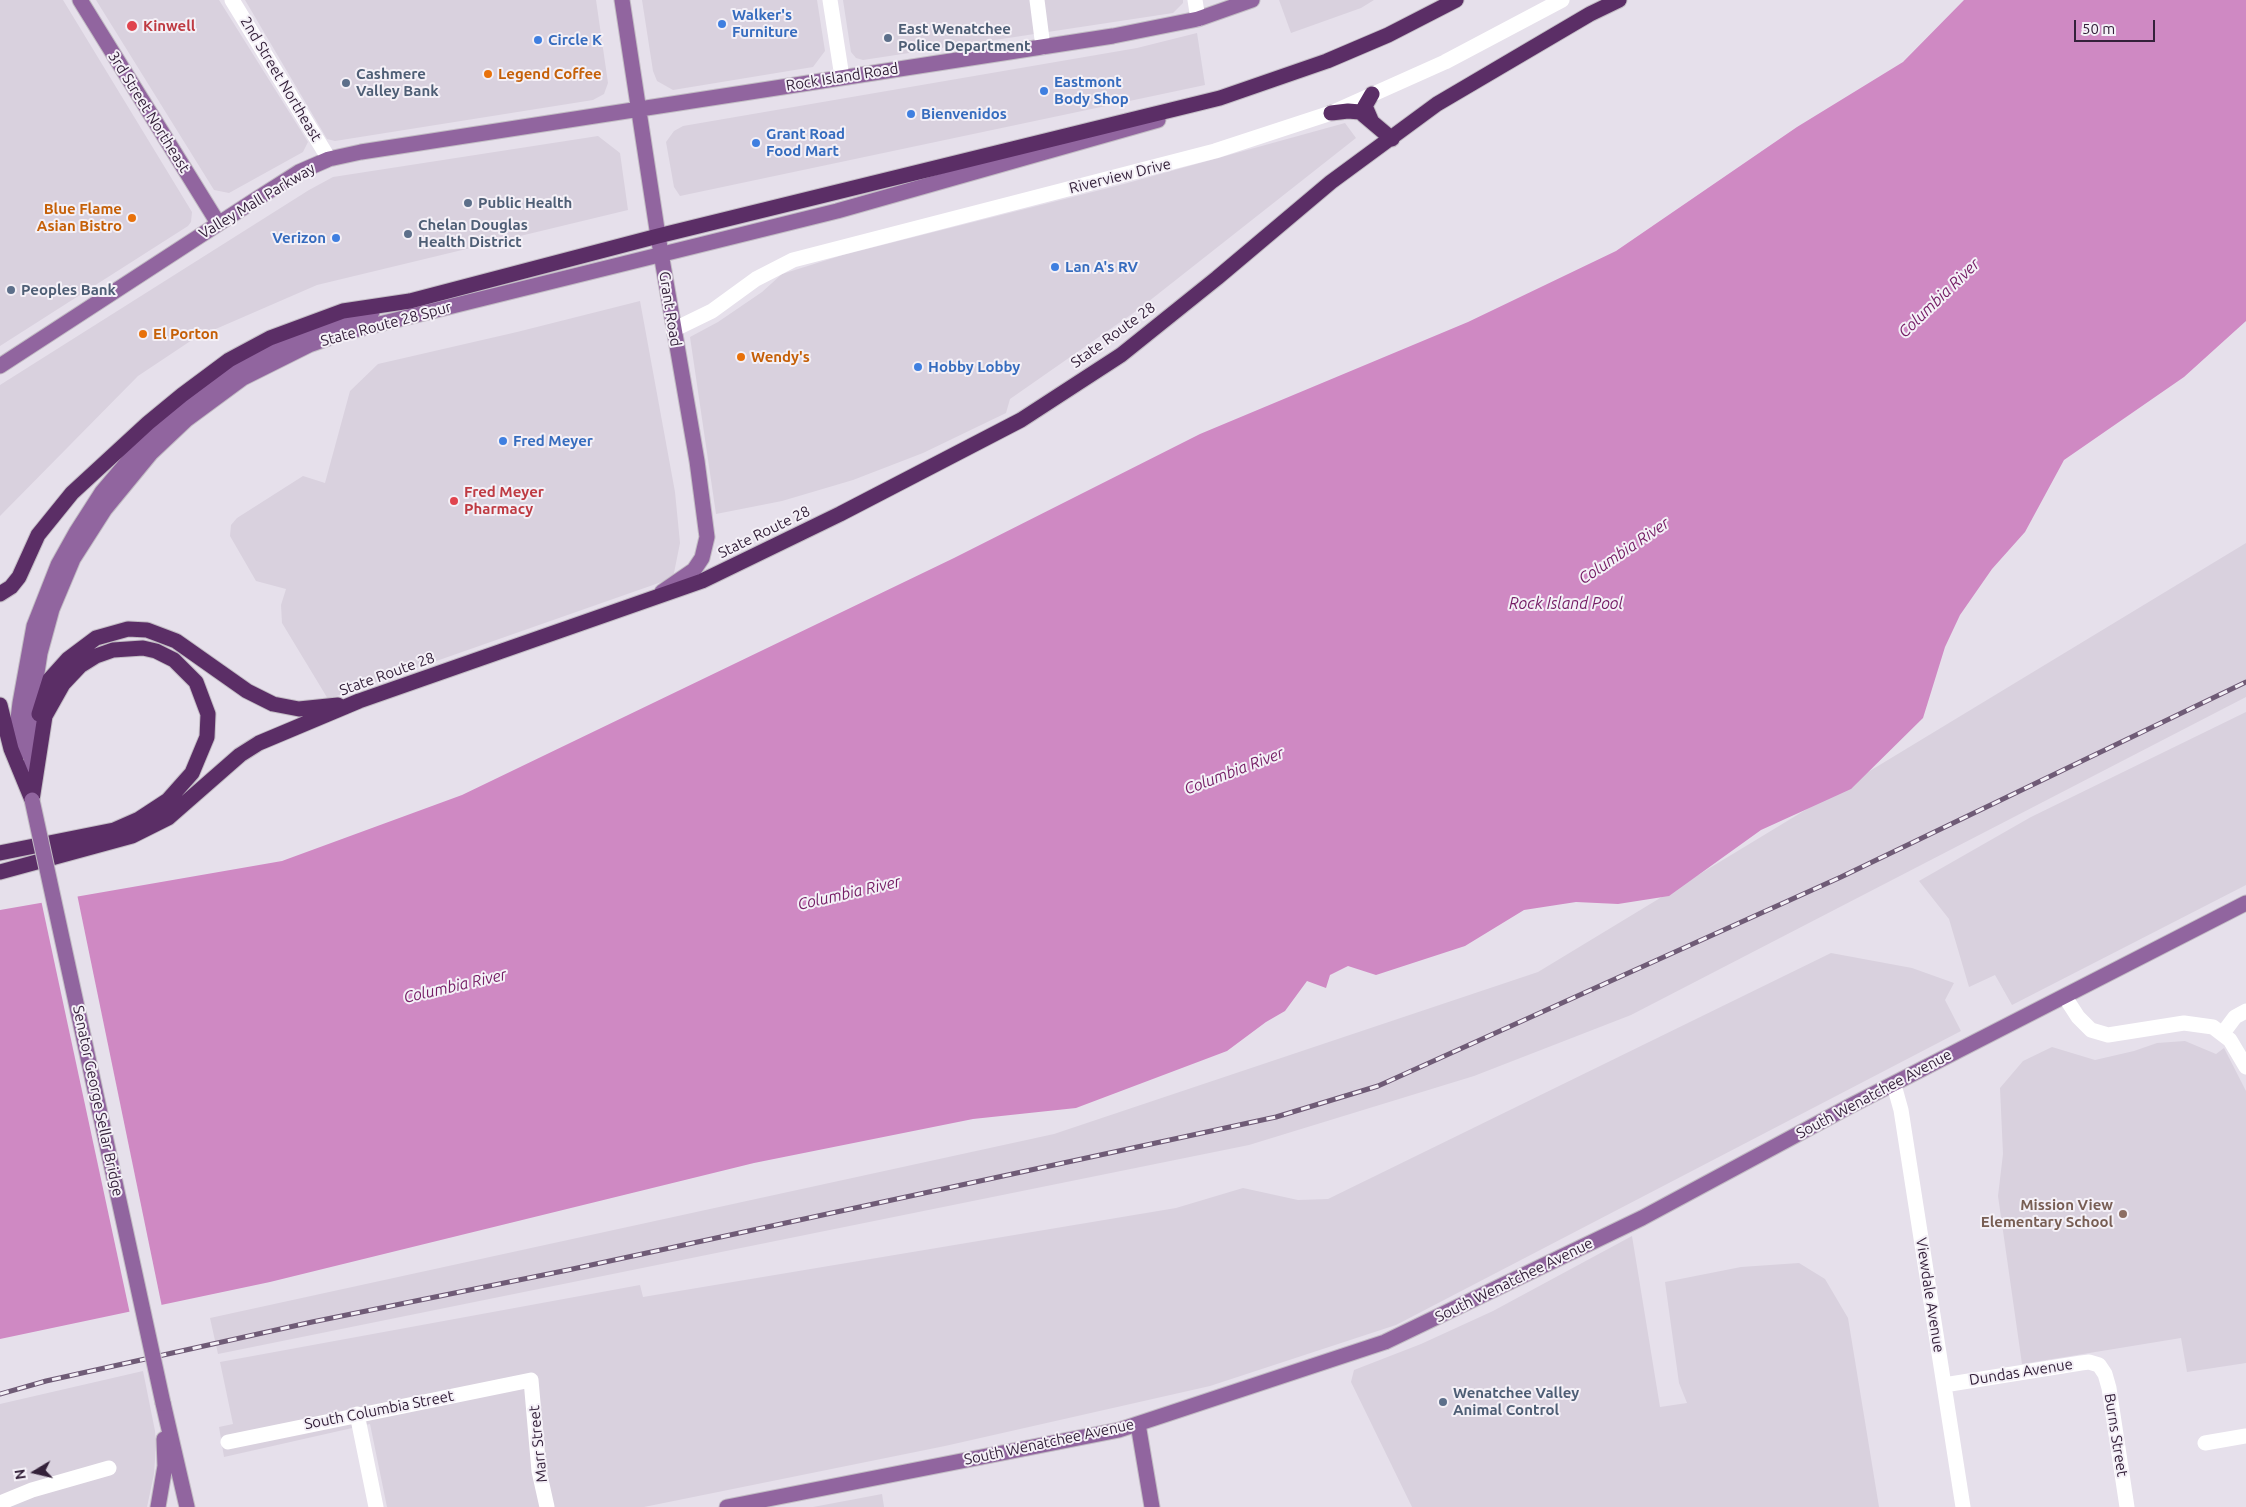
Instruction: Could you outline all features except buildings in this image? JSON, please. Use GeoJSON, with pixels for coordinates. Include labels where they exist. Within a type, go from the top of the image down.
{"type":"FeatureCollection","features":[{"type":"Feature","properties":{"kind":"highway"},"geometry":{"type":"LineString","coordinates":[[0,594],[11,588],[19,578],[38,535],[57,508],[139,431],[182,395],[229,360],[270,338],[343,311],[410,301],[658,236],[1168,109],[1189,107],[1251,89],[1327,61],[1388,35],[1456,0]]}},
{"type":"Feature","properties":{"kind":"highway","name":"State Route 28"},"geometry":{"type":"LineString","coordinates":[[0,872],[115,842],[147,830],[177,810],[240,755],[259,743],[359,701],[656,595],[702,581],[840,514],[1021,420],[1121,354],[1217,278],[1331,182],[1392,139],[1437,104],[1590,14],[1619,0]]}},
{"type":"Feature","properties":{"kind":"highway"},"geometry":{"type":"LineString","coordinates":[[1371,120],[1365,106],[1372,94]]}},
{"type":"Feature","properties":{"kind":"highway"},"geometry":{"type":"LineString","coordinates":[[1331,113],[1355,111],[1371,120],[1392,139]]}},
{"type":"Feature","properties":{"kind":"highway"},"geometry":{"type":"LineString","coordinates":[[32,800],[38,718],[45,690],[57,671],[78,650],[96,638],[109,633],[138,629],[165,636],[184,645],[256,697],[280,706],[313,709],[359,701]]}},
{"type":"Feature","properties":{"kind":"highway"},"geometry":{"type":"LineString","coordinates":[[0,853],[114,830],[139,819],[168,800],[192,773],[208,737],[208,714],[196,682],[174,660],[156,651],[143,648],[113,650],[80,666],[62,684],[45,716],[41,732],[39,766],[32,800]]}},
{"type":"Feature","properties":{"kind":"highway"},"geometry":{"type":"LineString","coordinates":[[1,712],[12,750],[32,800]]}},
{"type":"Feature","properties":{"kind":"main road","name":"3rd Street Northeast"},"geometry":{"type":"LineString","coordinates":[[80,0],[218,223]]}},
{"type":"Feature","properties":{"kind":"main road","name":"Grant Road"},"geometry":{"type":"LineString","coordinates":[[622,0],[637,110],[673,330],[698,461],[707,537],[702,558],[694,570],[656,595]]}},
{"type":"Feature","properties":{"kind":"main road","name":"Rock Island Road"},"geometry":{"type":"LineString","coordinates":[[637,110],[1044,47],[1198,19],[1252,0]]}},
{"type":"Feature","properties":{"kind":"main road","name":"State Route 28 Spur"},"geometry":{"type":"LineString","coordinates":[[143,454],[227,388],[266,365],[309,345],[408,316],[812,218],[1169,117],[1189,107]]}},
{"type":"Feature","properties":{"kind":"main road","name":"Valley Mall Parkway"},"geometry":{"type":"LineString","coordinates":[[0,366],[299,172],[329,159],[377,149],[637,110]]}},
{"type":"Feature","properties":{"kind":"main road","name":"State Route 28 Spur"},"geometry":{"type":"LineString","coordinates":[[143,454],[200,394],[234,370],[271,349],[329,325],[410,301]]}},
{"type":"Feature","properties":{"kind":"main road","name":"Senator George Sellar Bridge"},"geometry":{"type":"LineString","coordinates":[[143,454],[102,492],[76,531],[52,578],[36,621],[22,684],[18,719],[22,766],[32,800],[163,1402]]}},
{"type":"Feature","properties":{"kind":"main road","name":"South Wenatchee Avenue"},"geometry":{"type":"LineString","coordinates":[[727,1507],[1119,1430],[1385,1342],[1642,1218],[2246,903]]}},
{"type":"Feature","properties":{"kind":"main road"},"geometry":{"type":"LineString","coordinates":[[158,1507],[166,1466],[163,1402]]}},
{"type":"Feature","properties":{"kind":"main road"},"geometry":{"type":"LineString","coordinates":[[163,1402],[187,1507]]}},
{"type":"Feature","properties":{"kind":"main road"},"geometry":{"type":"LineString","coordinates":[[1138,1424],[1152,1507]]}},
{"type":"Feature","properties":{"kind":"street","name":"2nd Street Northeast"},"geometry":{"type":"LineString","coordinates":[[232,0],[329,159]]}},
{"type":"Feature","properties":{"kind":"street"},"geometry":{"type":"LineString","coordinates":[[830,0],[842,77]]}},
{"type":"Feature","properties":{"kind":"street"},"geometry":{"type":"LineString","coordinates":[[1037,0],[1044,47]]}},
{"type":"Feature","properties":{"kind":"street"},"geometry":{"type":"LineString","coordinates":[[1195,0],[1198,19]]}},
{"type":"Feature","properties":{"kind":"street","name":"Riverview Drive"},"geometry":{"type":"LineString","coordinates":[[673,330],[712,311],[756,279],[792,260],[1215,151],[1331,113],[1445,62],[1562,0]]}},
{"type":"Feature","properties":{"kind":"street"},"geometry":{"type":"LineString","coordinates":[[2064,998],[2078,1017],[2091,1030],[2108,1035],[2184,1023],[2213,1027],[2223,1033],[2238,1050],[2246,1067]]}},
{"type":"Feature","properties":{"kind":"street"},"geometry":{"type":"LineString","coordinates":[[2223,1033],[2235,1017],[2246,1011]]}},
{"type":"Feature","properties":{"kind":"street","name":"Viewdale Avenue"},"geometry":{"type":"LineString","coordinates":[[1894,1085],[1901,1110],[1963,1507]]}},
{"type":"Feature","properties":{"kind":"street","name":"Dundas Avenue"},"geometry":{"type":"LineString","coordinates":[[1944,1385],[2081,1363],[2089,1362],[2098,1365]]}},
{"type":"Feature","properties":{"kind":"street","name":"Burns Street"},"geometry":{"type":"LineString","coordinates":[[2098,1365],[2106,1374],[2109,1388],[2127,1507]]}},
{"type":"Feature","properties":{"kind":"street","name":"South Columbia Street"},"geometry":{"type":"LineString","coordinates":[[228,1442],[357,1414],[531,1380]]}},
{"type":"Feature","properties":{"kind":"street","name":"Marr Street"},"geometry":{"type":"LineString","coordinates":[[531,1380],[539,1471],[547,1507]]}},
{"type":"Feature","properties":{"kind":"street"},"geometry":{"type":"LineString","coordinates":[[357,1414],[376,1507]]}},
{"type":"Feature","properties":{"kind":"street"},"geometry":{"type":"LineString","coordinates":[[2205,1443],[2246,1436]]}},
{"type":"Feature","properties":{"kind":"street"},"geometry":{"type":"LineString","coordinates":[[0,1503],[32,1490],[109,1468]]}},
{"type":"Feature","properties":{"kind":"shaded area"},"geometry":{"type":"Polygon","coordinates":[[[0,0],[63,0],[192,212],[191,222],[188,226],[0,346],[0,0]]]}},
{"type":"Feature","properties":{"kind":"shaded area"},"geometry":{"type":"Polygon","coordinates":[[[96,0],[219,0],[308,142],[303,152],[229,193],[214,190],[96,0]]]}},
{"type":"Feature","properties":{"kind":"shaded area"},"geometry":{"type":"Polygon","coordinates":[[[245,0],[596,0],[608,83],[604,94],[593,100],[335,141],[327,139],[245,0]]]}},
{"type":"Feature","properties":{"kind":"shaded area"},"geometry":{"type":"Polygon","coordinates":[[[642,0],[817,0],[825,51],[813,67],[673,90],[657,81],[653,71],[642,0]]]}},
{"type":"Feature","properties":{"kind":"shaded area"},"geometry":{"type":"Polygon","coordinates":[[[843,0],[1183,0],[1183,3],[1173,13],[863,60],[856,58],[851,52],[843,0]]]}},
{"type":"Feature","properties":{"kind":"shaded area"},"geometry":{"type":"Polygon","coordinates":[[[1279,0],[1374,0],[1361,8],[1291,33],[1279,0]]]}},
{"type":"Feature","properties":{"kind":"shaded area"},"geometry":{"type":"Polygon","coordinates":[[[1197,33],[1205,85],[680,196],[674,187],[666,142],[674,131],[683,126],[1137,48],[1197,33]]]}},
{"type":"Feature","properties":{"kind":"shaded area"},"geometry":{"type":"Polygon","coordinates":[[[1345,123],[1356,138],[1139,309],[1010,399],[1006,413],[923,453],[853,480],[782,501],[716,514],[690,337],[718,322],[762,292],[782,274],[843,255],[1124,184],[1345,123]]]}},
{"type":"Feature","properties":{"kind":"shaded area"},"geometry":{"type":"Polygon","coordinates":[[[598,136],[620,153],[628,210],[317,285],[195,338],[138,376],[0,516],[0,385],[309,190],[333,177],[598,136]]]}},
{"type":"Feature","properties":{"kind":"shaded area"},"geometry":{"type":"Polygon","coordinates":[[[640,301],[675,492],[680,543],[673,578],[328,699],[282,623],[281,605],[286,589],[256,581],[230,536],[231,525],[237,518],[303,476],[325,483],[350,391],[378,364],[640,301]]]}},
{"type":"Feature","properties":{"kind":"shaded area"},"geometry":{"type":"Polygon","coordinates":[[[2246,543],[2246,697],[1631,1015],[1474,1076],[1249,1145],[218,1354],[210,1318],[1054,1134],[1538,972],[2246,543]]]}},
{"type":"Feature","properties":{"kind":"shaded area"},"geometry":{"type":"Polygon","coordinates":[[[2246,712],[2246,885],[2012,1005],[1995,975],[1969,987],[1949,919],[1919,881],[2031,817],[2246,712]]]}},
{"type":"Feature","properties":{"kind":"shaded area"},"geometry":{"type":"Polygon","coordinates":[[[1831,953],[1912,968],[1954,983],[1945,1000],[1961,1031],[1396,1325],[1210,1386],[945,1446],[644,1507],[387,1507],[370,1424],[224,1457],[219,1427],[233,1424],[220,1362],[640,1285],[643,1297],[1176,1208],[1243,1188],[1298,1200],[1328,1199],[1831,953]]]}},
{"type":"Feature","properties":{"kind":"shaded area","name":"Mission View Elementary School"},"geometry":{"type":"Polygon","coordinates":[[[2185,1041],[2216,1054],[2224,1048],[2246,1091],[2246,1363],[2187,1372],[2181,1338],[2022,1364],[1998,1196],[2003,1154],[2000,1088],[2023,1061],[2052,1047],[2095,1060],[2134,1051],[2157,1043],[2185,1041]]]}},
{"type":"Feature","properties":{"kind":"shaded area"},"geometry":{"type":"Polygon","coordinates":[[[1632,1236],[1660,1407],[1687,1403],[1679,1383],[1665,1282],[1741,1267],[1799,1263],[1825,1279],[1848,1318],[1879,1507],[1412,1507],[1351,1382],[1354,1370],[1421,1344],[1493,1311],[1632,1236]]]}},
{"type":"Feature","properties":{"kind":"shaded area"},"geometry":{"type":"Polygon","coordinates":[[[143,1371],[156,1445],[154,1474],[147,1507],[0,1507],[0,1404],[143,1371]]]}},
{"type":"Feature","properties":{"kind":"shaded area"},"geometry":{"type":"Polygon","coordinates":[[[882,1494],[884,1507],[813,1507],[882,1494]]]}},
{"type":"Feature","properties":{"kind":"water","name":"Rock Island Pool"},"geometry":{"type":"Polygon","coordinates":[[[1964,0],[2246,0],[2246,321],[2184,377],[2064,460],[2025,532],[1992,569],[1960,615],[1945,647],[1923,718],[1851,789],[1761,830],[1669,896],[1618,904],[1576,902],[1524,910],[1465,946],[1376,975],[1348,966],[1330,975],[1326,988],[1307,981],[1285,1011],[1266,1022],[1227,1051],[1076,1108],[973,1119],[754,1163],[270,1282],[0,1339],[0,910],[282,861],[462,795],[954,558],[1200,434],[1468,322],[1616,251],[1797,127],[1903,62],[1964,0]]]}},
{"type":"Feature","properties":{"kind":"pier"},"geometry":{"type":"Polygon","coordinates":[[[77,894],[162,1307],[130,1314],[41,900],[77,894]]]}},
{"type":"Feature","properties":{"kind":"railway"},"geometry":{"type":"LineString","coordinates":[[0,1394],[46,1381],[312,1322],[568,1270],[1276,1117],[1378,1086],[1841,877],[2246,682]]}},
{"type":"Feature","properties":{"kind":"place","name":"Walker's Furniture"},"geometry":{"type":"Point","coordinates":[722,24]}},
{"type":"Feature","properties":{"kind":"place","name":"Kinwell"},"geometry":{"type":"Point","coordinates":[132,26]}},
{"type":"Feature","properties":{"kind":"place","name":"East Wenatchee Police Department"},"geometry":{"type":"Point","coordinates":[888,38]}},
{"type":"Feature","properties":{"kind":"place","name":"Circle K"},"geometry":{"type":"Point","coordinates":[538,40]}},
{"type":"Feature","properties":{"kind":"place","name":"Legend Coffee"},"geometry":{"type":"Point","coordinates":[488,74]}},
{"type":"Feature","properties":{"kind":"place","name":"Cashmere Valley Bank"},"geometry":{"type":"Point","coordinates":[346,83]}},
{"type":"Feature","properties":{"kind":"place","name":"Eastmont Body Shop"},"geometry":{"type":"Point","coordinates":[1044,91]}},
{"type":"Feature","properties":{"kind":"place","name":"Bienvenidos"},"geometry":{"type":"Point","coordinates":[911,114]}},
{"type":"Feature","properties":{"kind":"place","name":"Grant Road Food Mart"},"geometry":{"type":"Point","coordinates":[756,143]}},
{"type":"Feature","properties":{"kind":"place","name":"Public Health"},"geometry":{"type":"Point","coordinates":[468,203]}},
{"type":"Feature","properties":{"kind":"place","name":"Blue Flame Asian Bistro"},"geometry":{"type":"Point","coordinates":[132,218]}},
{"type":"Feature","properties":{"kind":"place","name":"Chelan Douglas Health District"},"geometry":{"type":"Point","coordinates":[408,234]}},
{"type":"Feature","properties":{"kind":"place","name":"Verizon"},"geometry":{"type":"Point","coordinates":[336,238]}},
{"type":"Feature","properties":{"kind":"place","name":"Lan A's RV"},"geometry":{"type":"Point","coordinates":[1055,267]}},
{"type":"Feature","properties":{"kind":"place","name":"Peoples Bank"},"geometry":{"type":"Point","coordinates":[11,290]}},
{"type":"Feature","properties":{"kind":"place","name":"El Porton"},"geometry":{"type":"Point","coordinates":[143,334]}},
{"type":"Feature","properties":{"kind":"place","name":"Wendy's"},"geometry":{"type":"Point","coordinates":[741,357]}},
{"type":"Feature","properties":{"kind":"place","name":"Hobby Lobby"},"geometry":{"type":"Point","coordinates":[918,367]}},
{"type":"Feature","properties":{"kind":"place","name":"Fred Meyer"},"geometry":{"type":"Point","coordinates":[503,441]}},
{"type":"Feature","properties":{"kind":"place","name":"Fred Meyer Pharmacy"},"geometry":{"type":"Point","coordinates":[454,501]}},
{"type":"Feature","properties":{"kind":"place","name":"Mission View Elementary School"},"geometry":{"type":"Point","coordinates":[2123,1214]}},
{"type":"Feature","properties":{"kind":"place","name":"Wenatchee Valley Animal Control"},"geometry":{"type":"Point","coordinates":[1443,1402]}},
{"type":"Feature","properties":{"kind":"water label","name":"Columbia River"},"geometry":{"type":"Point","coordinates":[1939,298]}},
{"type":"Feature","properties":{"kind":"water label","name":"Columbia River"},"geometry":{"type":"Point","coordinates":[1624,551]}},
{"type":"Feature","properties":{"kind":"water label","name":"Columbia River"},"geometry":{"type":"Point","coordinates":[1234,771]}},
{"type":"Feature","properties":{"kind":"water label","name":"Columbia River"},"geometry":{"type":"Point","coordinates":[849,893]}},
{"type":"Feature","properties":{"kind":"water label","name":"Columbia River"},"geometry":{"type":"Point","coordinates":[455,986]}}]}
